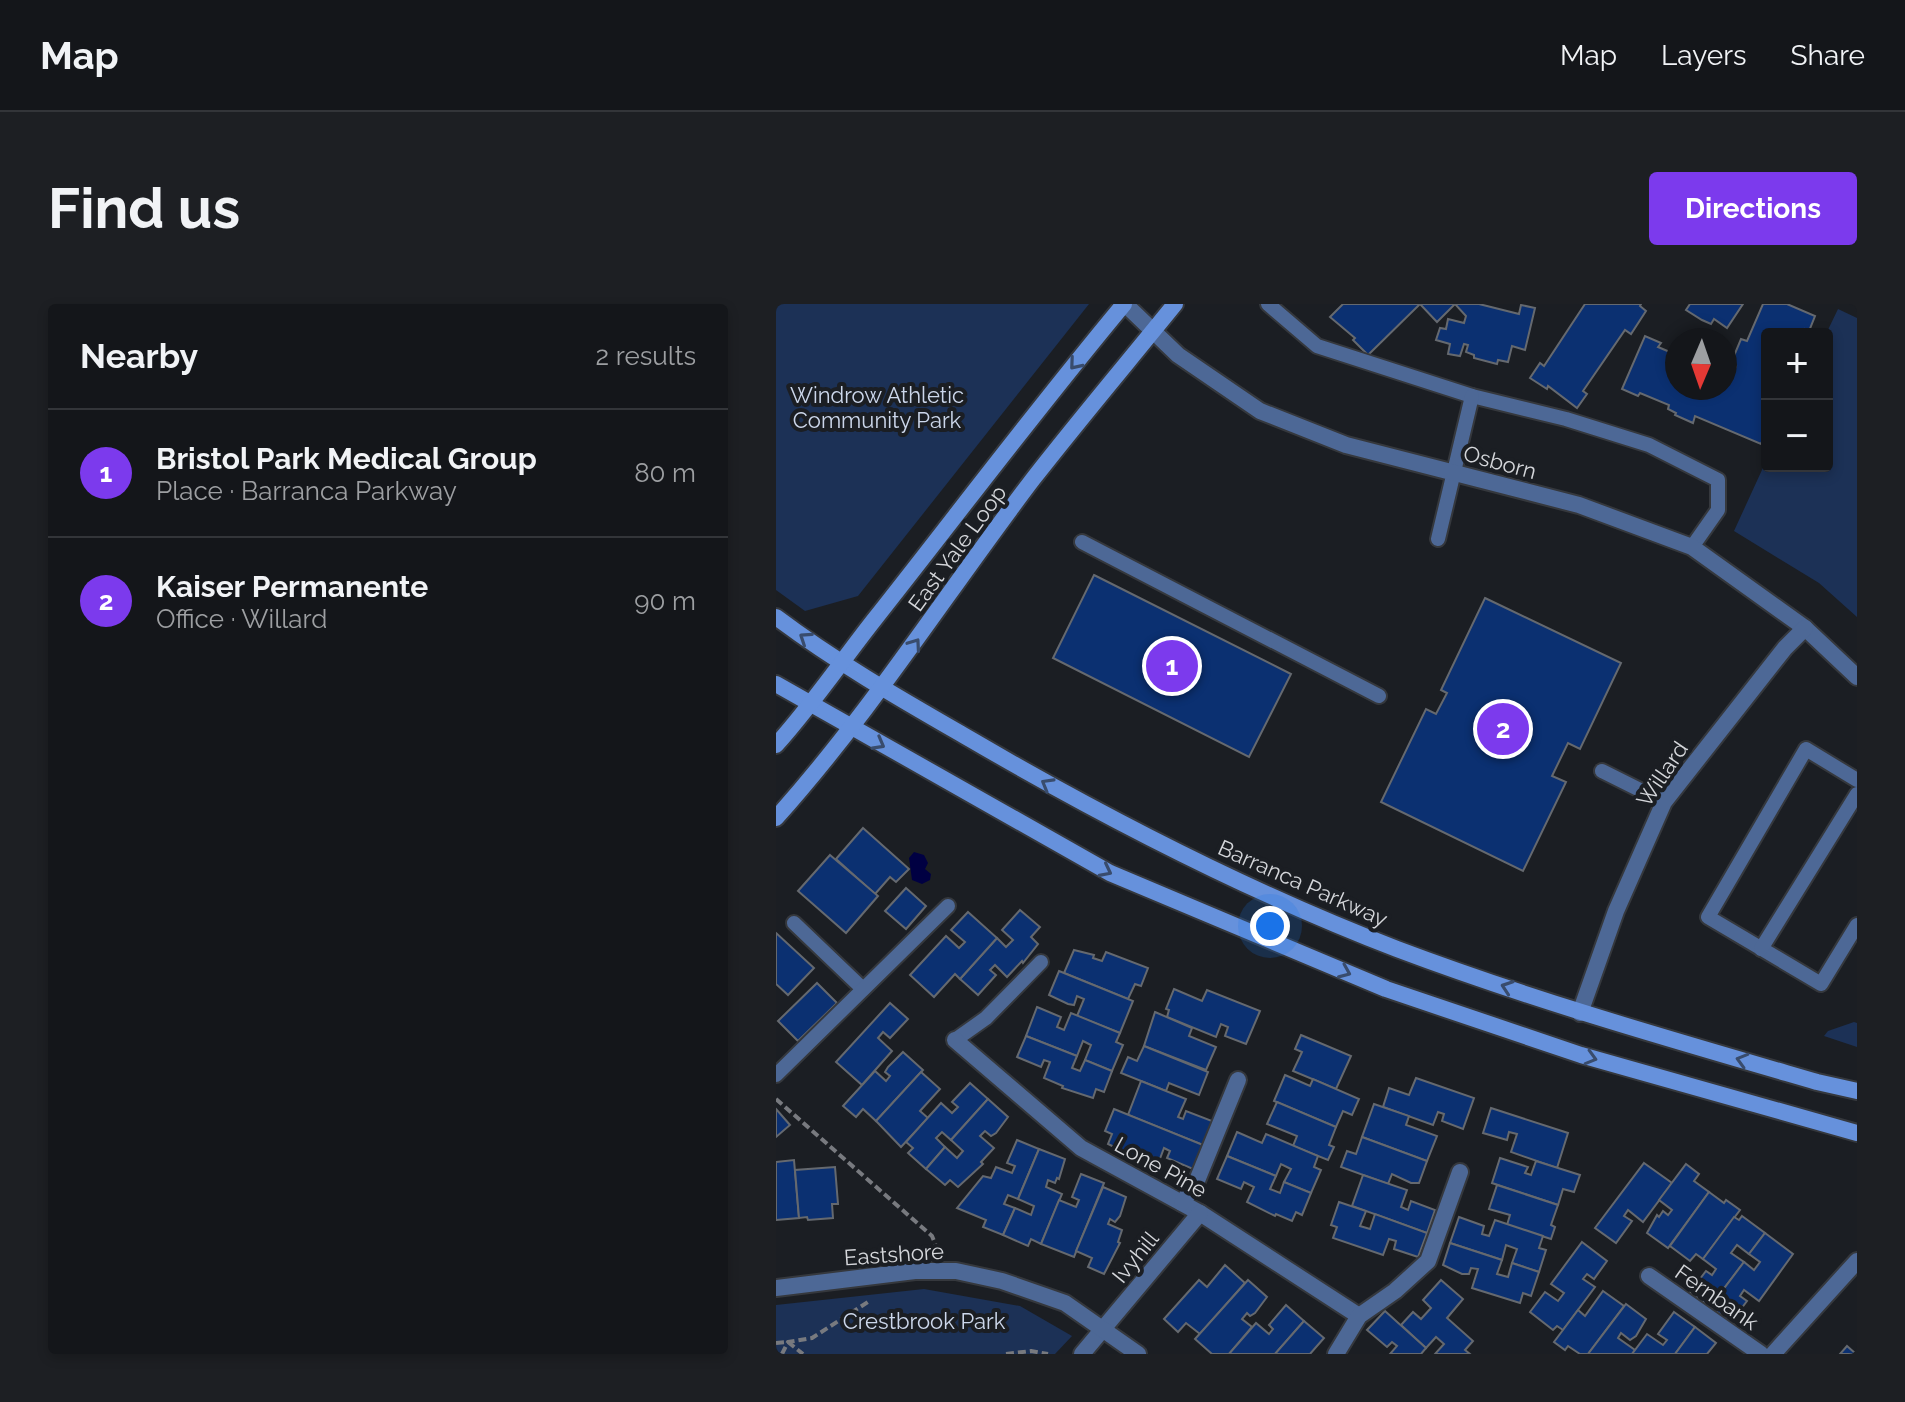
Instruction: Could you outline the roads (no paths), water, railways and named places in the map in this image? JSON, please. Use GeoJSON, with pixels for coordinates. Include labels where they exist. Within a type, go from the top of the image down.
{"type":"FeatureCollection","features":[{"type":"Feature","properties":{"kind":"main road","name":"East Yale Loop"},"geometry":{"type":"LineString","coordinates":[[776,745],[811,705],[1052,391],[1125,304]]}},
{"type":"Feature","properties":{"kind":"main road","name":"East Yale Loop"},"geometry":{"type":"LineString","coordinates":[[776,818],[824,764],[883,688],[1034,479],[1175,304]]}},
{"type":"Feature","properties":{"kind":"main road","name":"Barranca Parkway"},"geometry":{"type":"LineString","coordinates":[[776,617],[883,688],[1060,791],[1242,882],[1396,948],[1580,1013],[1857,1091]]}},
{"type":"Feature","properties":{"kind":"main road"},"geometry":{"type":"LineString","coordinates":[[776,684],[1110,873],[1386,989],[1581,1055],[1857,1133]]}},
{"type":"Feature","properties":{"kind":"street","name":"Osborn"},"geometry":{"type":"LineString","coordinates":[[1125,304],[1178,355],[1260,411],[1346,445],[1579,505],[1692,547],[1805,628],[1857,677]]}},
{"type":"Feature","properties":{"kind":"street","name":"Willard"},"geometry":{"type":"LineString","coordinates":[[1580,1013],[1616,911],[1664,802],[1785,648],[1805,628]]}},
{"type":"Feature","properties":{"kind":"street","name":"Lone Pine"},"geometry":{"type":"LineString","coordinates":[[955,1040],[1081,1148],[1200,1213],[1359,1316]]}},
{"type":"Feature","properties":{"kind":"street"},"geometry":{"type":"LineString","coordinates":[[1182,1203],[1196,1183],[1238,1080]]}},
{"type":"Feature","properties":{"kind":"street"},"geometry":{"type":"LineString","coordinates":[[1336,1354],[1359,1316],[1395,1291],[1428,1261],[1460,1172]]}},
{"type":"Feature","properties":{"kind":"street","name":"Ivyhill"},"geometry":{"type":"LineString","coordinates":[[1082,1354],[1200,1213]]}},
{"type":"Feature","properties":{"kind":"street"},"geometry":{"type":"LineString","coordinates":[[1773,1354],[1857,1261]]}},
{"type":"Feature","properties":{"kind":"street","name":"Eastshore"},"geometry":{"type":"LineString","coordinates":[[776,1288],[915,1271],[956,1271],[1002,1281],[1065,1303],[1138,1354]]}},
{"type":"Feature","properties":{"kind":"street","name":"Fernbank"},"geometry":{"type":"LineString","coordinates":[[1649,1276],[1761,1354]]}},
{"type":"Feature","properties":{"kind":"lane"},"geometry":{"type":"LineString","coordinates":[[1268,304],[1317,346],[1472,396],[1566,419],[1649,445],[1718,480],[1718,510],[1692,547]]}},
{"type":"Feature","properties":{"kind":"lane"},"geometry":{"type":"LineString","coordinates":[[1438,539],[1472,396]]}},
{"type":"Feature","properties":{"kind":"lane"},"geometry":{"type":"LineString","coordinates":[[1082,542],[1379,696]]}},
{"type":"Feature","properties":{"kind":"lane"},"geometry":{"type":"LineString","coordinates":[[1857,780],[1806,749],[1708,917],[1821,984],[1857,925]]}},
{"type":"Feature","properties":{"kind":"lane"},"geometry":{"type":"LineString","coordinates":[[1602,771],[1664,802]]}},
{"type":"Feature","properties":{"kind":"lane"},"geometry":{"type":"LineString","coordinates":[[1761,949],[1857,794]]}},
{"type":"Feature","properties":{"kind":"lane"},"geometry":{"type":"LineString","coordinates":[[776,1075],[948,906]]}},
{"type":"Feature","properties":{"kind":"lane"},"geometry":{"type":"LineString","coordinates":[[794,923],[863,989]]}},
{"type":"Feature","properties":{"kind":"lane"},"geometry":{"type":"LineString","coordinates":[[955,1040],[986,1018],[1041,962]]}},
{"type":"Feature","properties":{"kind":"place","name":"Bristol Park Medical Group"},"geometry":{"type":"Point","coordinates":[1172,666]}},
{"type":"Feature","properties":{"kind":"place","name":"Kaiser Permanente"},"geometry":{"type":"Point","coordinates":[1503,729]}},
{"type":"Feature","properties":{"kind":"park label","name":"Windrow Athletic Community Park"},"geometry":{"type":"Point","coordinates":[877,408]}},
{"type":"Feature","properties":{"kind":"park label","name":"Crestbrook Park"},"geometry":{"type":"Point","coordinates":[924,1321]}}]}
